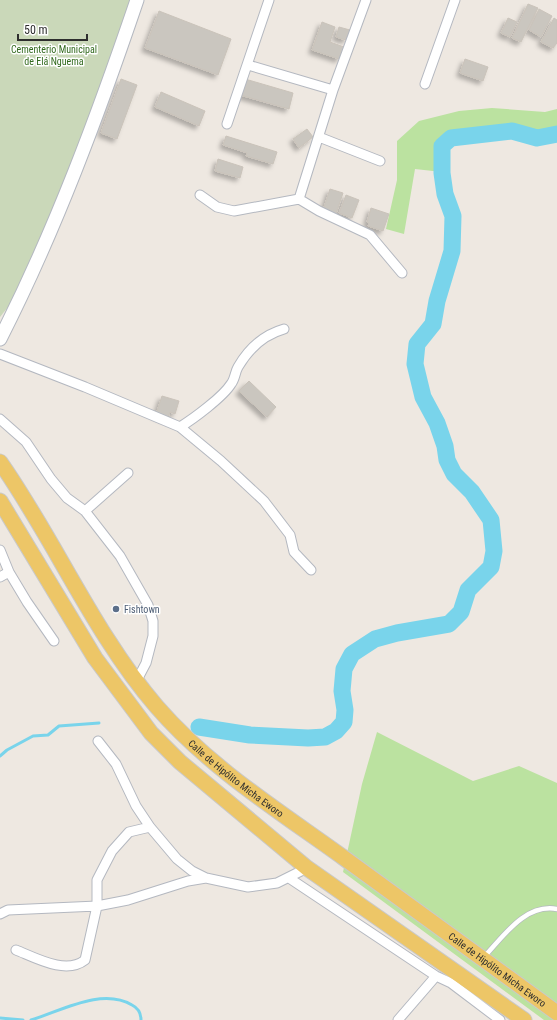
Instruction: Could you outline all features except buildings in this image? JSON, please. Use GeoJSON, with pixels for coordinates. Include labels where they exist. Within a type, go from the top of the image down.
{"type":"FeatureCollection","features":[{"type":"Feature","properties":{"kind":"main road","name":"Calle de Hipólito Micha Eworo"},"geometry":{"type":"LineString","coordinates":[[0,462],[38,520],[93,616],[136,682],[188,739],[247,790],[343,857],[557,1013]]}},
{"type":"Feature","properties":{"kind":"main road"},"geometry":{"type":"LineString","coordinates":[[0,501],[95,658],[151,733],[180,762],[307,868],[524,1020]]}},
{"type":"Feature","properties":{"kind":"street"},"geometry":{"type":"LineString","coordinates":[[0,339],[14,312],[58,212],[90,133],[137,0]]}},
{"type":"Feature","properties":{"kind":"street"},"geometry":{"type":"LineString","coordinates":[[227,124],[269,0]]}},
{"type":"Feature","properties":{"kind":"street"},"geometry":{"type":"LineString","coordinates":[[298,199],[333,90],[366,0]]}},
{"type":"Feature","properties":{"kind":"street"},"geometry":{"type":"LineString","coordinates":[[425,84],[454,0]]}},
{"type":"Feature","properties":{"kind":"street"},"geometry":{"type":"LineString","coordinates":[[248,65],[333,90]]}},
{"type":"Feature","properties":{"kind":"street"},"geometry":{"type":"LineString","coordinates":[[319,137],[380,161]]}},
{"type":"Feature","properties":{"kind":"street"},"geometry":{"type":"LineString","coordinates":[[200,195],[217,207],[234,212],[298,199],[319,211],[370,235],[402,273]]}},
{"type":"Feature","properties":{"kind":"street"},"geometry":{"type":"LineString","coordinates":[[0,324],[14,312]]}},
{"type":"Feature","properties":{"kind":"street"},"geometry":{"type":"LineString","coordinates":[[180,427],[191,420],[225,392],[232,384],[243,360],[262,338],[284,328]]}},
{"type":"Feature","properties":{"kind":"street"},"geometry":{"type":"LineString","coordinates":[[0,354],[85,387],[180,427],[221,461],[264,501],[290,535],[294,552],[311,570]]}},
{"type":"Feature","properties":{"kind":"street"},"geometry":{"type":"LineString","coordinates":[[0,419],[26,442],[50,479],[67,498],[85,511],[120,556],[148,605],[153,621],[153,636],[146,663],[136,682]]}},
{"type":"Feature","properties":{"kind":"street"},"geometry":{"type":"LineString","coordinates":[[85,511],[128,473]]}},
{"type":"Feature","properties":{"kind":"street"},"geometry":{"type":"LineString","coordinates":[[0,550],[9,572],[27,602],[54,641]]}},
{"type":"Feature","properties":{"kind":"street"},"geometry":{"type":"LineString","coordinates":[[0,577],[9,572]]}},
{"type":"Feature","properties":{"kind":"street"},"geometry":{"type":"LineString","coordinates":[[98,741],[116,764],[136,806],[150,826],[177,859],[192,871],[206,878],[248,887],[277,883],[307,868]]}},
{"type":"Feature","properties":{"kind":"street"},"geometry":{"type":"LineString","coordinates":[[16,950],[65,967],[78,965],[85,960],[97,906],[97,880],[112,851],[129,832],[150,826]]}},
{"type":"Feature","properties":{"kind":"street"},"geometry":{"type":"LineString","coordinates":[[0,914],[8,910],[97,906],[128,900],[188,881],[206,878]]}},
{"type":"Feature","properties":{"kind":"street"},"geometry":{"type":"LineString","coordinates":[[288,878],[436,976],[451,983],[500,1020]]}},
{"type":"Feature","properties":{"kind":"street"},"geometry":{"type":"LineString","coordinates":[[398,1020],[436,976]]}},
{"type":"Feature","properties":{"kind":"lane"},"geometry":{"type":"LineString","coordinates":[[482,959],[521,918],[536,910],[549,908],[557,909]]}},
{"type":"Feature","properties":{"kind":"green space","name":"Cementerio Municipal de Elá Nguema"},"geometry":{"type":"Polygon","coordinates":[[[0,0],[132,0],[74,160],[12,302],[0,317],[0,0]]]}},
{"type":"Feature","properties":{"kind":"green space"},"geometry":{"type":"Polygon","coordinates":[[[492,108],[545,112],[557,109],[557,141],[529,137],[493,138],[456,132],[446,143],[442,172],[415,169],[404,234],[386,229],[397,180],[397,141],[419,121],[459,111],[492,108]]]}},
{"type":"Feature","properties":{"kind":"green space"},"geometry":{"type":"Polygon","coordinates":[[[377,732],[473,781],[519,766],[557,783],[557,1020],[544,1020],[343,872],[362,784],[377,732]]]}},
{"type":"Feature","properties":{"kind":"waterway"},"geometry":{"type":"LineString","coordinates":[[199,727],[250,735],[308,738],[325,737],[336,731],[344,722],[345,710],[342,691],[344,669],[352,654],[375,639],[397,633],[449,624],[461,612],[468,590],[491,567],[494,551],[491,520],[472,492],[454,474],[447,460],[445,446],[437,423],[423,397],[415,364],[417,344],[433,324],[437,301],[452,251],[453,216],[445,194],[442,173],[442,146],[451,138],[512,131],[537,138],[557,134]]}},
{"type":"Feature","properties":{"kind":"waterway"},"geometry":{"type":"LineString","coordinates":[[0,756],[7,750],[33,736],[48,735],[59,726],[99,723]]}},
{"type":"Feature","properties":{"kind":"waterway"},"geometry":{"type":"LineString","coordinates":[[31,1020],[82,1002],[108,998],[120,1000],[134,1006],[139,1011],[141,1020]]}},
{"type":"Feature","properties":{"kind":"waterway"},"geometry":{"type":"LineString","coordinates":[[0,1018],[23,1020]]}},
{"type":"Feature","properties":{"kind":"place","name":"Fishtown"},"geometry":{"type":"Point","coordinates":[116,609]}}]}
